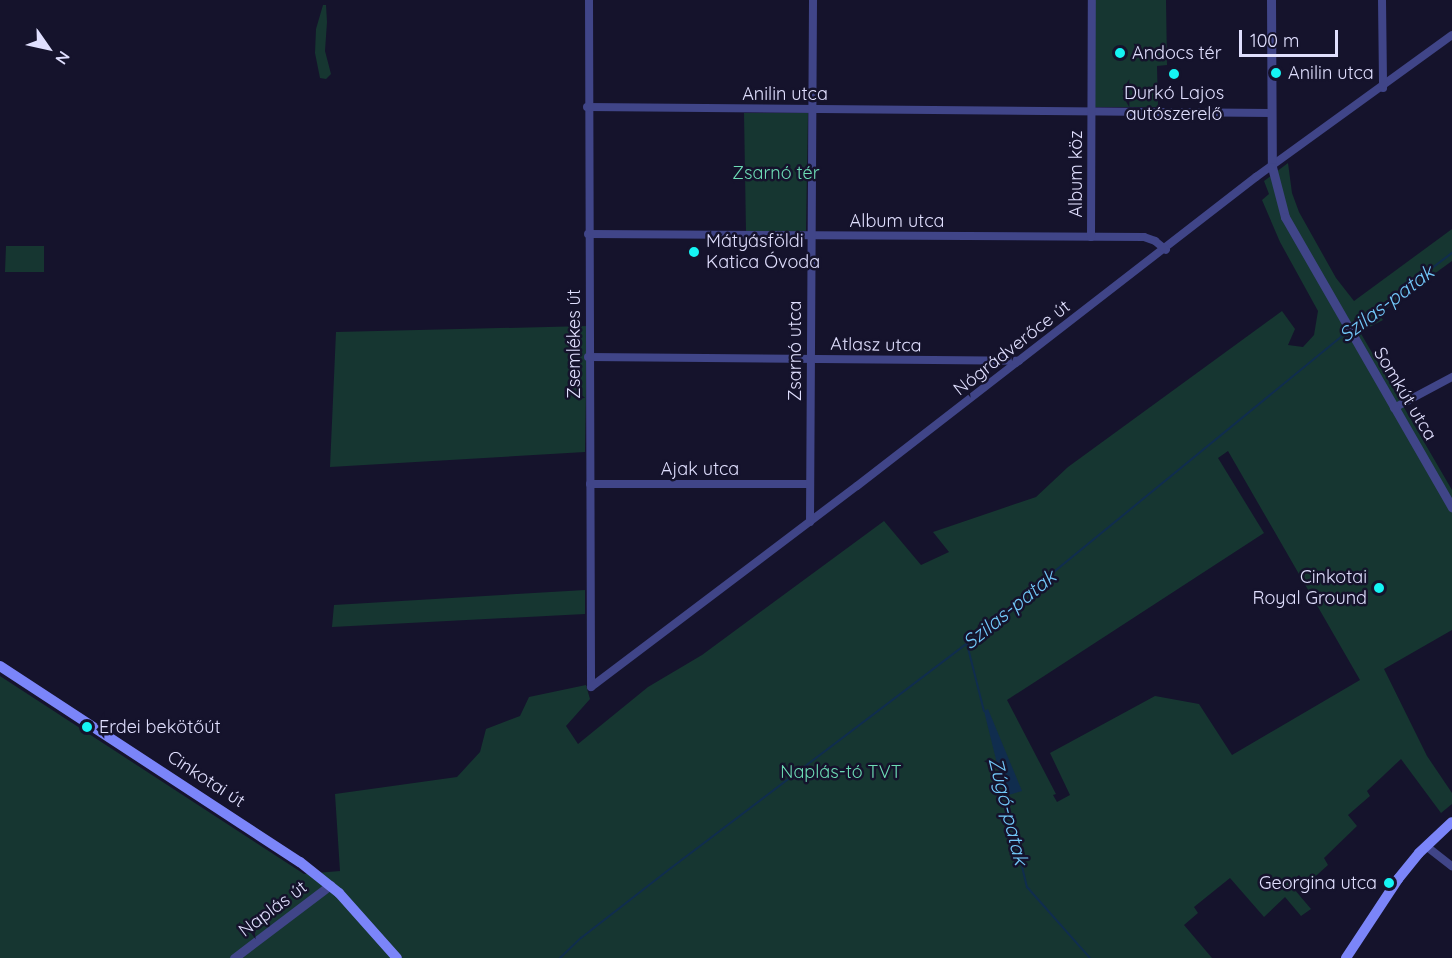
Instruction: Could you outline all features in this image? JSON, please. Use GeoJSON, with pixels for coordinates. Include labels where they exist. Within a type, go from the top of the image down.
{"type":"FeatureCollection","features":[{"type":"Feature","properties":{"kind":"main road","name":"Cinkotai út"},"geometry":{"type":"LineString","coordinates":[[0,666],[267,839],[330,885],[397,958]]}},
{"type":"Feature","properties":{"kind":"main road"},"geometry":{"type":"LineString","coordinates":[[1346,958],[1398,879],[1426,846],[1452,822]]}},
{"type":"Feature","properties":{"kind":"street","name":"Zsemlékes út"},"geometry":{"type":"LineString","coordinates":[[589,0],[587,107],[591,687]]}},
{"type":"Feature","properties":{"kind":"street","name":"Zsarnó utca"},"geometry":{"type":"LineString","coordinates":[[810,522],[813,0]]}},
{"type":"Feature","properties":{"kind":"street"},"geometry":{"type":"LineString","coordinates":[[1091,110],[1092,0]]}},
{"type":"Feature","properties":{"kind":"street","name":"Somkút utca"},"geometry":{"type":"LineString","coordinates":[[1271,0],[1272,167],[1285,217],[1350,334],[1452,507]]}},
{"type":"Feature","properties":{"kind":"street"},"geometry":{"type":"LineString","coordinates":[[1382,0],[1383,88]]}},
{"type":"Feature","properties":{"kind":"street","name":"Nógrádverőce út"},"geometry":{"type":"LineString","coordinates":[[591,687],[1272,167],[1383,88],[1452,35]]}},
{"type":"Feature","properties":{"kind":"street","name":"Anilin utca"},"geometry":{"type":"LineString","coordinates":[[587,107],[1271,113]]}},
{"type":"Feature","properties":{"kind":"street","name":"Album köz"},"geometry":{"type":"LineString","coordinates":[[1091,110],[1091,237]]}},
{"type":"Feature","properties":{"kind":"street","name":"Album utca"},"geometry":{"type":"LineString","coordinates":[[588,234],[1150,238],[1166,250]]}},
{"type":"Feature","properties":{"kind":"street","name":"Atlasz utca"},"geometry":{"type":"LineString","coordinates":[[588,357],[1019,361]]}},
{"type":"Feature","properties":{"kind":"street"},"geometry":{"type":"LineString","coordinates":[[1394,408],[1452,377]]}},
{"type":"Feature","properties":{"kind":"street","name":"Ajak utca"},"geometry":{"type":"LineString","coordinates":[[590,484],[810,484]]}},
{"type":"Feature","properties":{"kind":"street"},"geometry":{"type":"LineString","coordinates":[[1426,846],[1452,866]]}},
{"type":"Feature","properties":{"kind":"street","name":"Naplás út"},"geometry":{"type":"LineString","coordinates":[[234,958],[330,885]]}},
{"type":"Feature","properties":{"kind":"green space"},"geometry":{"type":"Polygon","coordinates":[[[1095,0],[1166,0],[1167,65],[1157,66],[1158,107],[1093,107],[1095,0]]]}},
{"type":"Feature","properties":{"kind":"green space"},"geometry":{"type":"Polygon","coordinates":[[[323,5],[326,5],[327,22],[325,51],[331,74],[326,79],[320,78],[315,53],[316,29],[323,5]]]}},
{"type":"Feature","properties":{"kind":"green space","name":"Zsarnó tér"},"geometry":{"type":"Polygon","coordinates":[[[744,113],[808,113],[806,231],[746,232],[744,113]]]}},
{"type":"Feature","properties":{"kind":"green space","name":"Naplás-tó TVT"},"geometry":{"type":"Polygon","coordinates":[[[1288,163],[1292,193],[1299,212],[1336,278],[1354,301],[1452,229],[1452,261],[1379,314],[1383,320],[1360,332],[1452,490],[1452,630],[1384,669],[1427,756],[1452,793],[1452,804],[1441,813],[1401,759],[1367,791],[1370,796],[1348,815],[1357,826],[1324,858],[1328,865],[1307,884],[1299,875],[1289,883],[1311,909],[1301,916],[1285,897],[1264,917],[1230,878],[1194,907],[1198,913],[1184,925],[1212,958],[0,958],[0,676],[304,874],[340,871],[335,794],[457,777],[480,752],[486,729],[520,716],[529,697],[586,685],[590,699],[566,726],[578,744],[648,687],[702,655],[884,521],[921,565],[949,552],[933,532],[1036,497],[1068,467],[1282,311],[1295,329],[1288,345],[1303,347],[1314,335],[1318,311],[1280,242],[1262,200],[1269,194],[1264,181],[1288,163]],[[1228,451],[1218,458],[1264,533],[1007,700],[1056,794],[1053,795],[1057,802],[1070,795],[1050,753],[1155,696],[1199,704],[1232,755],[1360,680],[1228,451]]]}},
{"type":"Feature","properties":{"kind":"green space"},"geometry":{"type":"Polygon","coordinates":[[[6,246],[44,246],[44,272],[5,272],[6,246]]]}},
{"type":"Feature","properties":{"kind":"green space"},"geometry":{"type":"Polygon","coordinates":[[[587,326],[585,452],[330,467],[336,332],[587,326]]]}},
{"type":"Feature","properties":{"kind":"green space"},"geometry":{"type":"Polygon","coordinates":[[[585,590],[585,614],[332,627],[334,605],[585,590]]]}},
{"type":"Feature","properties":{"kind":"water"},"geometry":{"type":"Polygon","coordinates":[[[988,709],[1022,791],[1005,796],[984,711],[988,709]]]}},
{"type":"Feature","properties":{"kind":"waterway","name":"Szilas-patak"},"geometry":{"type":"LineString","coordinates":[[1351,329],[1452,253]]}},
{"type":"Feature","properties":{"kind":"waterway","name":"Szilas-patak"},"geometry":{"type":"LineString","coordinates":[[560,958],[581,938],[671,868],[967,643],[1347,332]]}},
{"type":"Feature","properties":{"kind":"waterway","name":"Zúgó-patak"},"geometry":{"type":"LineString","coordinates":[[967,644],[984,711]]}},
{"type":"Feature","properties":{"kind":"waterway","name":"Zúgó-patak"},"geometry":{"type":"LineString","coordinates":[[1005,795],[1027,887],[1090,958]]}},
{"type":"Feature","properties":{"kind":"place","name":"Andocs tér"},"geometry":{"type":"Point","coordinates":[1120,53]}},
{"type":"Feature","properties":{"kind":"place","name":"Anilin utca"},"geometry":{"type":"Point","coordinates":[1276,73]}},
{"type":"Feature","properties":{"kind":"place","name":"Durkó Lajos autószerelő"},"geometry":{"type":"Point","coordinates":[1174,74]}},
{"type":"Feature","properties":{"kind":"place","name":"Mátyásföldi Katica Óvoda"},"geometry":{"type":"Point","coordinates":[694,252]}},
{"type":"Feature","properties":{"kind":"place","name":"Cinkotai Royal Ground"},"geometry":{"type":"Point","coordinates":[1379,588]}},
{"type":"Feature","properties":{"kind":"place","name":"Erdei bekötőút"},"geometry":{"type":"Point","coordinates":[87,727]}},
{"type":"Feature","properties":{"kind":"place","name":"Georgina utca"},"geometry":{"type":"Point","coordinates":[1389,883]}}]}
